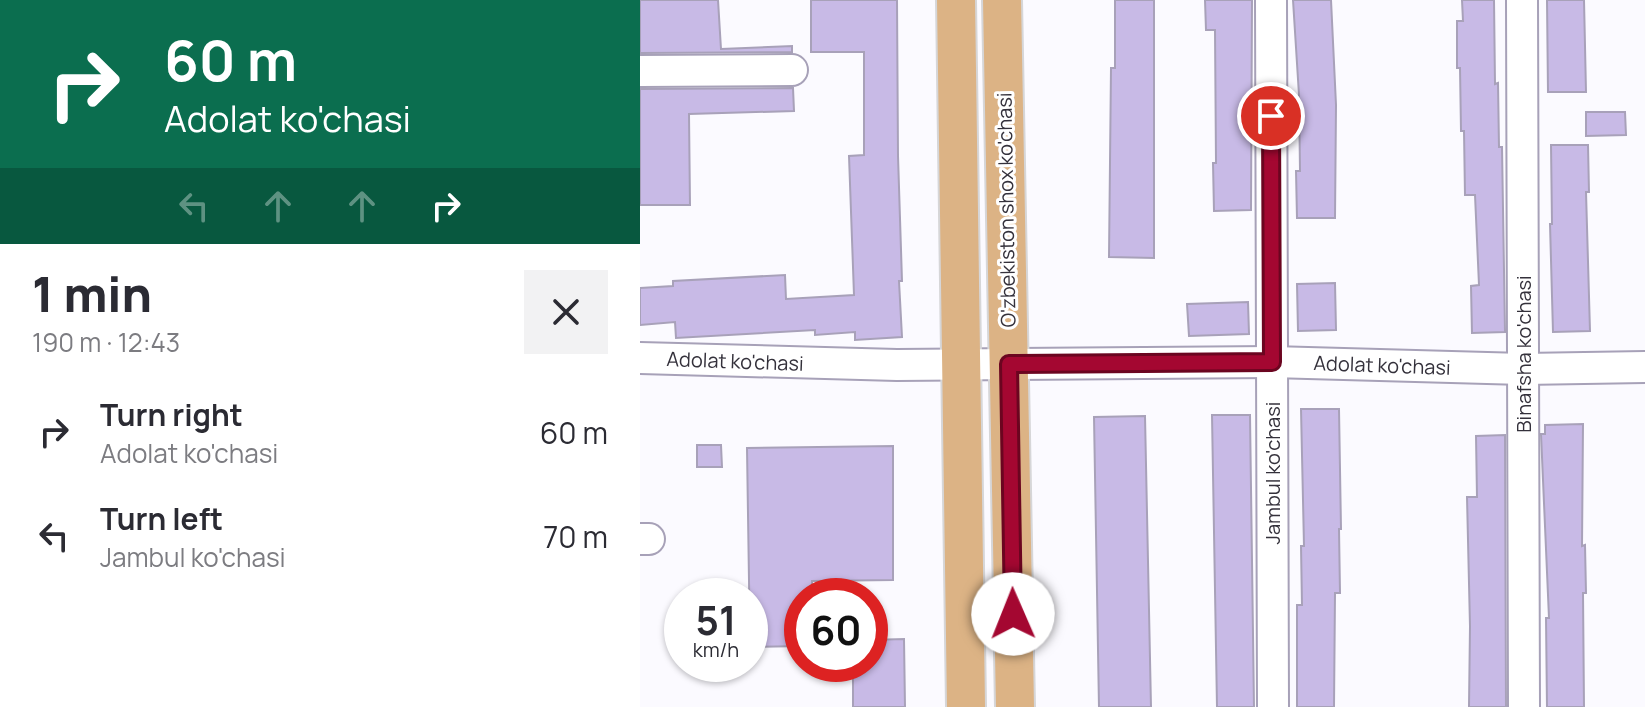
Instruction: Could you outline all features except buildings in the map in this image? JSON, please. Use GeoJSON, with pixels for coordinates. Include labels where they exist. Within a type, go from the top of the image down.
{"type":"FeatureCollection","features":[{"type":"Feature","properties":{"kind":"main road"},"geometry":{"type":"LineString","coordinates":[[956,0],[966,707]]}},
{"type":"Feature","properties":{"kind":"main road","name":"O'zbekiston shox ko'chasi"},"geometry":{"type":"LineString","coordinates":[[1002,0],[1015,707]]}},
{"type":"Feature","properties":{"kind":"street","name":"Jambul ko'chasi"},"geometry":{"type":"LineString","coordinates":[[1271,0],[1273,707]]}},
{"type":"Feature","properties":{"kind":"street","name":"Binafsha ko'chasi"},"geometry":{"type":"LineString","coordinates":[[1522,0],[1524,707]]}},
{"type":"Feature","properties":{"kind":"street"},"geometry":{"type":"LineString","coordinates":[[640,71],[792,70]]}},
{"type":"Feature","properties":{"kind":"street","name":"Adolat ko'chasi"},"geometry":{"type":"LineString","coordinates":[[640,358],[961,364],[1272,362],[1523,369],[1645,367]]}},
{"type":"Feature","properties":{"kind":"route"},"geometry":{"type":"LineString","coordinates":[[1013,614],[1009,364],[1272,362],[1271,116]]}}]}
